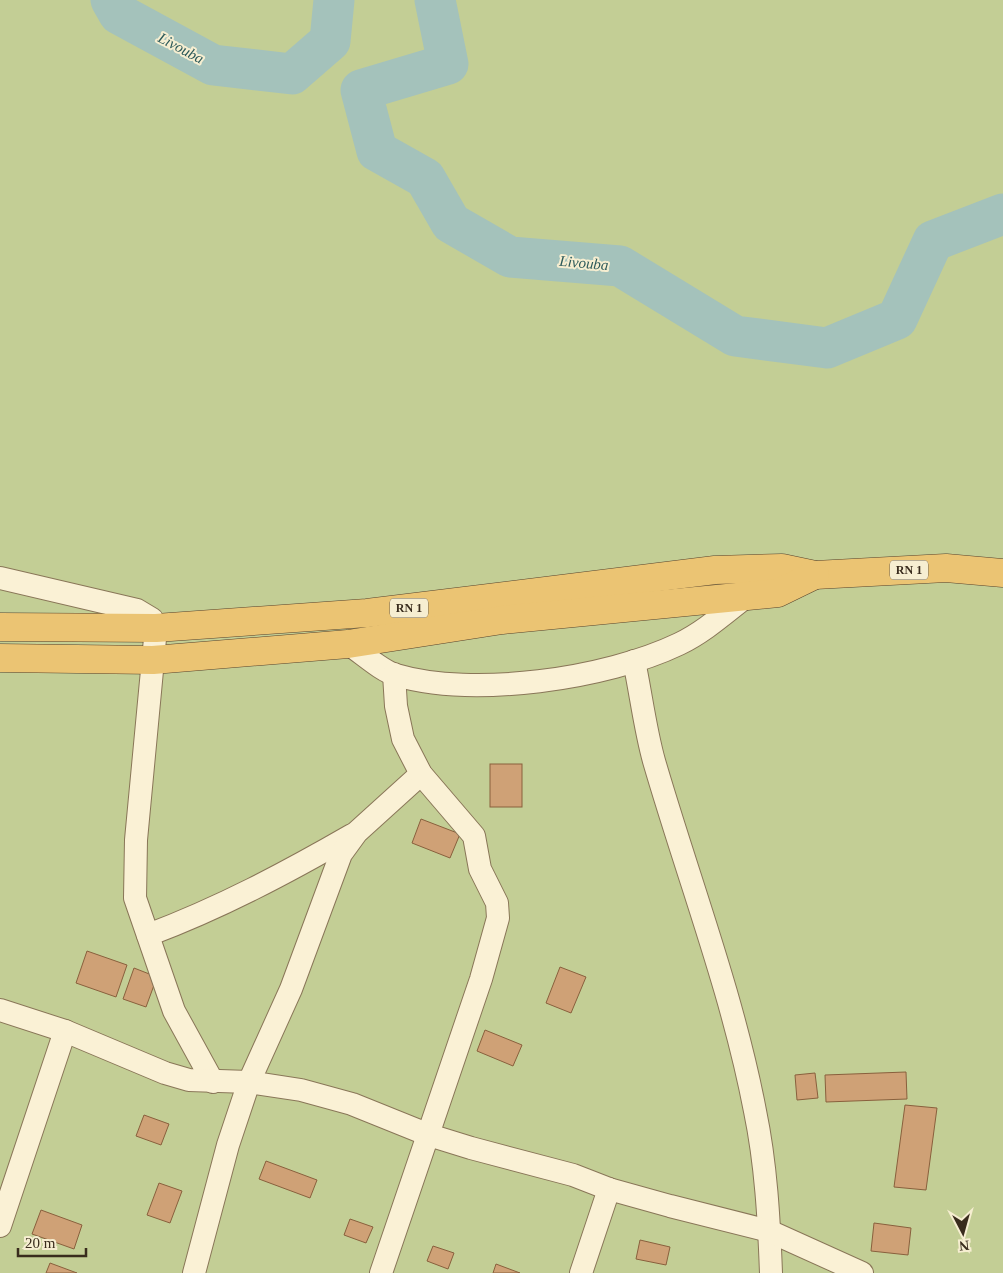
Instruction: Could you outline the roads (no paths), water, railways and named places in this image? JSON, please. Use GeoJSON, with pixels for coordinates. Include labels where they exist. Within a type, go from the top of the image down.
{"type":"FeatureCollection","features":[{"type":"Feature","properties":{"kind":"highway","name":"RN 1"},"geometry":{"type":"LineString","coordinates":[[0,627],[156,628],[367,613],[715,570],[782,568],[815,575],[946,568],[1003,573]]}},
{"type":"Feature","properties":{"kind":"highway","name":"RN 1"},"geometry":{"type":"LineString","coordinates":[[0,658],[153,660],[348,644],[502,620],[778,592],[815,575]]}},
{"type":"Feature","properties":{"kind":"street"},"geometry":{"type":"LineString","coordinates":[[0,578],[137,610],[152,619],[156,628],[136,850],[135,898],[174,1011],[213,1082]]}},
{"type":"Feature","properties":{"kind":"street"},"geometry":{"type":"LineString","coordinates":[[348,644],[394,674],[441,684],[520,683],[585,674],[634,661],[679,644],[712,624],[747,596]]}},
{"type":"Feature","properties":{"kind":"street"},"geometry":{"type":"LineString","coordinates":[[634,661],[654,760],[720,968],[744,1058],[756,1112],[769,1231],[771,1273]]}},
{"type":"Feature","properties":{"kind":"street"},"geometry":{"type":"LineString","coordinates":[[381,1273],[481,979],[498,918],[497,903],[480,869],[474,836],[421,774],[403,739],[396,706],[394,674]]}},
{"type":"Feature","properties":{"kind":"street"},"geometry":{"type":"LineString","coordinates":[[148,935],[240,896],[291,871],[357,832],[421,774]]}},
{"type":"Feature","properties":{"kind":"street"},"geometry":{"type":"LineString","coordinates":[[194,1273],[228,1145],[249,1082],[291,989],[341,854],[357,832]]}},
{"type":"Feature","properties":{"kind":"street"},"geometry":{"type":"LineString","coordinates":[[0,1010],[65,1031],[166,1073],[189,1080],[249,1082],[302,1090],[352,1104],[429,1135],[521,1163],[573,1175],[609,1189],[723,1221],[769,1231],[862,1273]]}},
{"type":"Feature","properties":{"kind":"street"},"geometry":{"type":"LineString","coordinates":[[0,1226],[65,1031]]}},
{"type":"Feature","properties":{"kind":"street"},"geometry":{"type":"LineString","coordinates":[[581,1273],[609,1189]]}},
{"type":"Feature","properties":{"kind":"waterway","name":"Livouba"},"geometry":{"type":"LineString","coordinates":[[111,0],[119,14],[213,65],[292,74],[330,41],[334,0]]}},
{"type":"Feature","properties":{"kind":"waterway","name":"Livouba"},"geometry":{"type":"LineString","coordinates":[[435,0],[448,64],[361,90],[377,151],[425,178],[451,223],[510,257],[620,266],[735,336],[827,348],[897,319],[933,241],[1003,214]]}}]}
